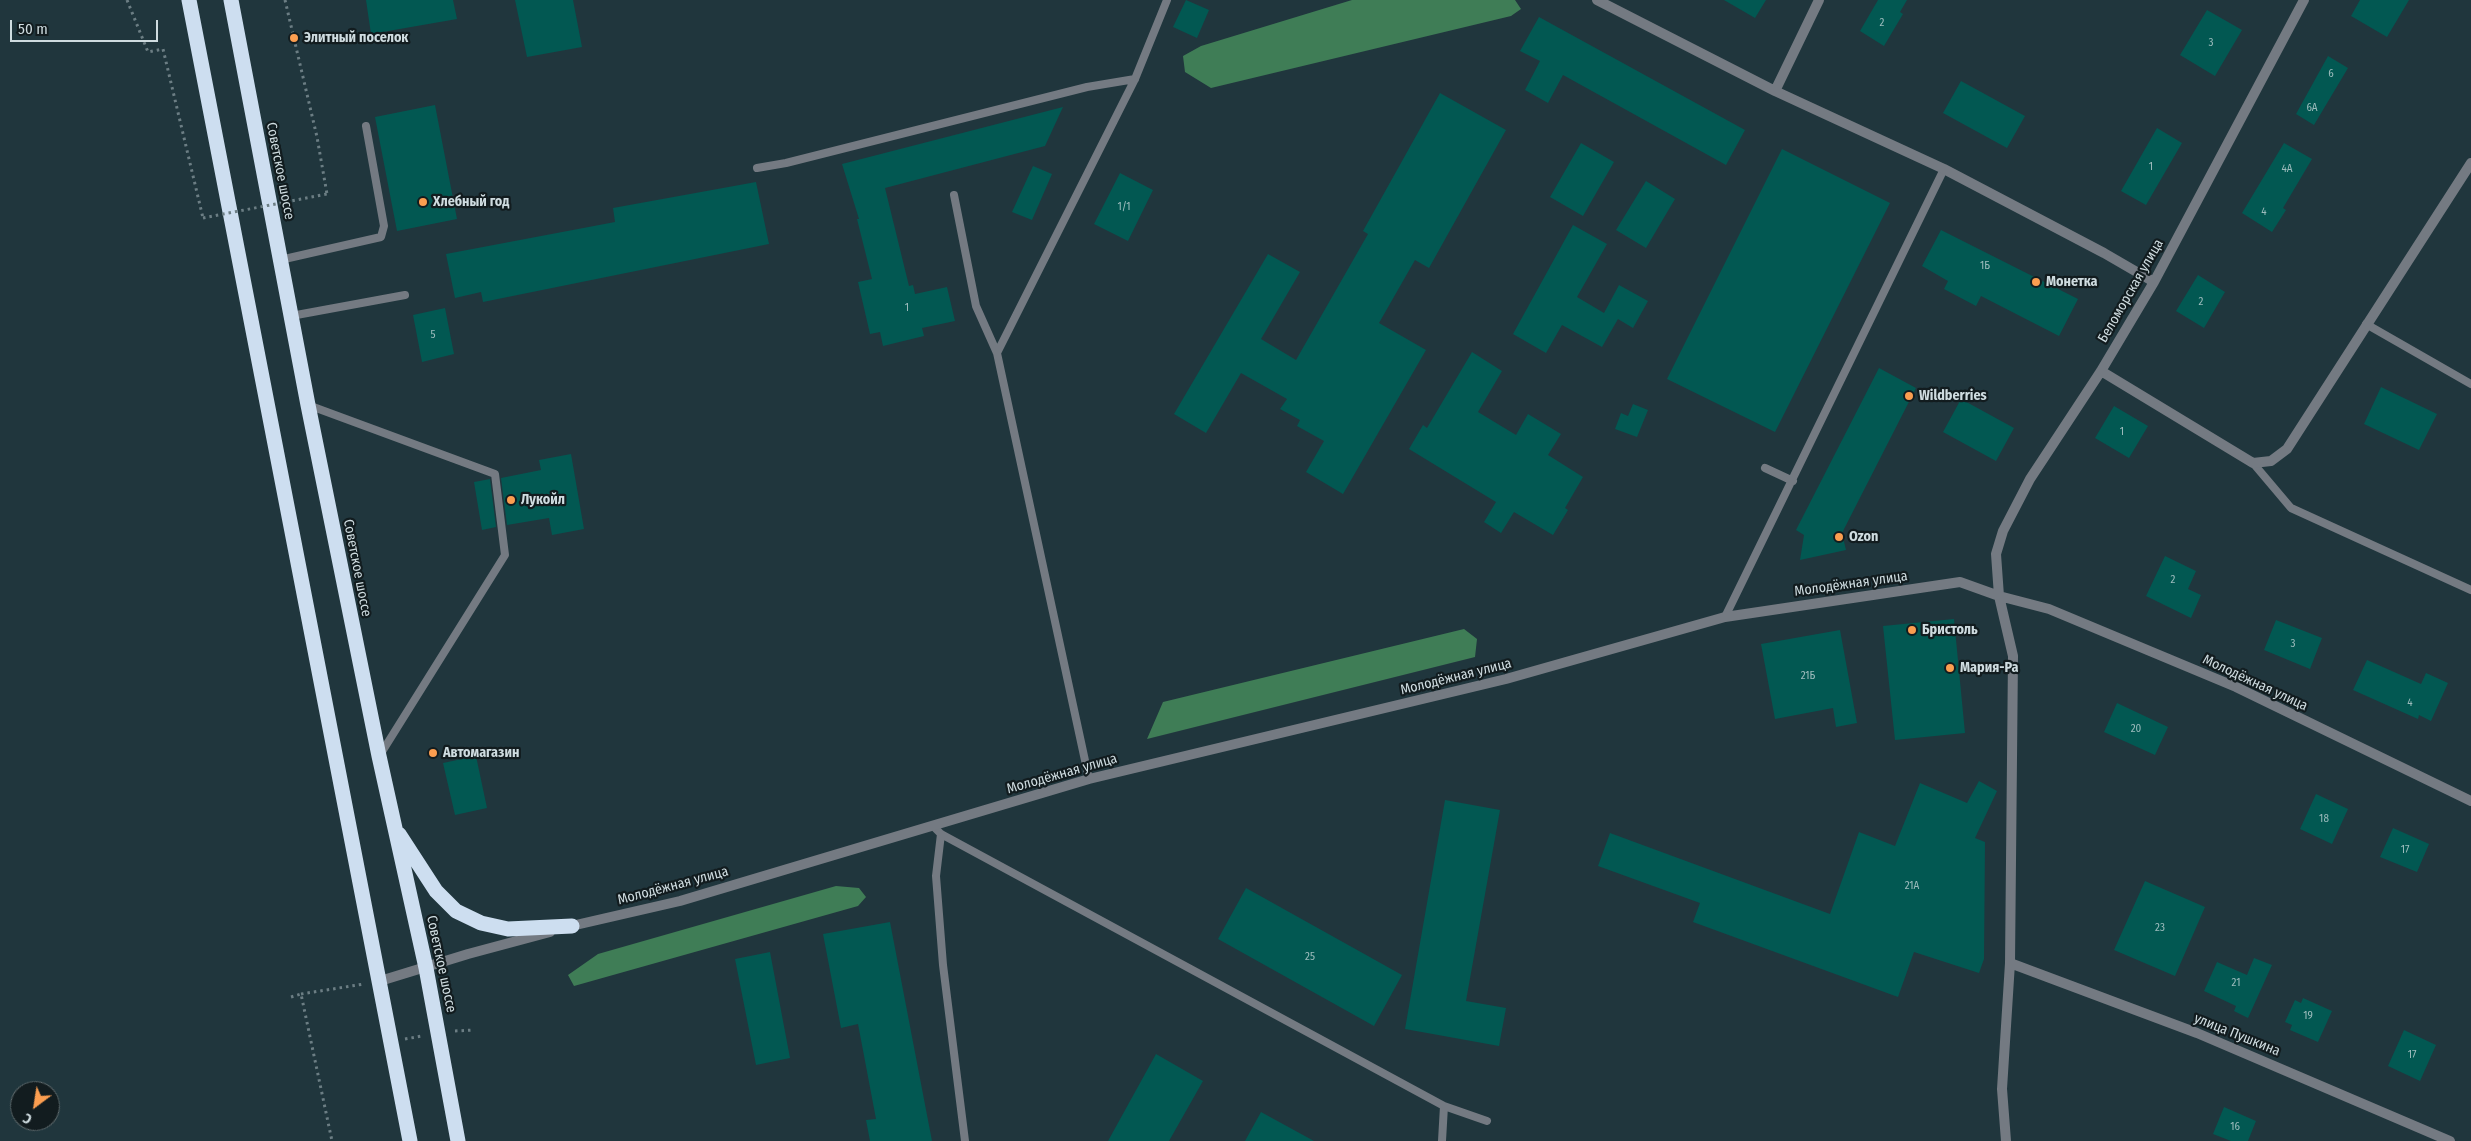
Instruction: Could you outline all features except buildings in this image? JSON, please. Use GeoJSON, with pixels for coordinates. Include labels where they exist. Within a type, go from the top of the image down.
{"type":"FeatureCollection","features":[{"type":"Feature","properties":{"kind":"highway"},"geometry":{"type":"LineString","coordinates":[[189,0],[410,1141]]}},
{"type":"Feature","properties":{"kind":"highway","name":"Советское шоссе"},"geometry":{"type":"LineString","coordinates":[[231,0],[308,405],[393,825],[426,968],[458,1141]]}},
{"type":"Feature","properties":{"kind":"highway"},"geometry":{"type":"LineString","coordinates":[[393,825],[436,892],[456,911],[481,924],[508,929],[572,926]]}},
{"type":"Feature","properties":{"kind":"street"},"geometry":{"type":"LineString","coordinates":[[1597,0],[1775,90],[1944,169],[2104,252],[2154,282]]}},
{"type":"Feature","properties":{"kind":"street"},"geometry":{"type":"LineString","coordinates":[[1775,90],[1819,0]]}},
{"type":"Feature","properties":{"kind":"street","name":"Беломорская улица"},"geometry":{"type":"LineString","coordinates":[[2006,1141],[2002,1089],[2010,963],[2013,656],[2000,596],[1996,554],[2003,531],[2030,478],[2101,371],[2154,282],[2304,0]]}},
{"type":"Feature","properties":{"kind":"street"},"geometry":{"type":"LineString","coordinates":[[2101,371],[2253,463],[2271,461],[2287,449],[2471,163]]}},
{"type":"Feature","properties":{"kind":"street","name":"Молодёжная улица"},"geometry":{"type":"LineString","coordinates":[[380,981],[468,954],[572,926],[680,901],[1089,779],[1506,679],[1726,617],[1960,582],[2000,596],[2049,609],[2236,687],[2471,801]]}},
{"type":"Feature","properties":{"kind":"street","name":"улица Пушкина"},"geometry":{"type":"LineString","coordinates":[[2010,963],[2197,1033],[2450,1141]]}},
{"type":"Feature","properties":{"kind":"lane"},"geometry":{"type":"LineString","coordinates":[[997,353],[1135,79],[1167,0]]}},
{"type":"Feature","properties":{"kind":"lane"},"geometry":{"type":"LineString","coordinates":[[757,168],[786,163],[1087,87],[1135,79]]}},
{"type":"Feature","properties":{"kind":"lane"},"geometry":{"type":"LineString","coordinates":[[280,260],[381,237],[384,226],[366,126]]}},
{"type":"Feature","properties":{"kind":"lane"},"geometry":{"type":"LineString","coordinates":[[1726,617],[1944,169]]}},
{"type":"Feature","properties":{"kind":"lane"},"geometry":{"type":"LineString","coordinates":[[954,194],[976,306],[997,353],[1089,779]]}},
{"type":"Feature","properties":{"kind":"lane"},"geometry":{"type":"LineString","coordinates":[[291,316],[405,295]]}},
{"type":"Feature","properties":{"kind":"lane"},"geometry":{"type":"LineString","coordinates":[[2366,324],[2471,384]]}},
{"type":"Feature","properties":{"kind":"lane"},"geometry":{"type":"LineString","coordinates":[[308,405],[494,474],[505,555],[379,756]]}},
{"type":"Feature","properties":{"kind":"lane"},"geometry":{"type":"LineString","coordinates":[[2253,463],[2291,508],[2471,590]]}},
{"type":"Feature","properties":{"kind":"lane"},"geometry":{"type":"LineString","coordinates":[[1765,468],[1793,481]]}},
{"type":"Feature","properties":{"kind":"lane"},"geometry":{"type":"LineString","coordinates":[[933,826],[942,834],[1444,1106],[1487,1121]]}},
{"type":"Feature","properties":{"kind":"lane"},"geometry":{"type":"LineString","coordinates":[[942,834],[936,876],[943,965],[966,1141]]}},
{"type":"Feature","properties":{"kind":"lane"},"geometry":{"type":"LineString","coordinates":[[1442,1141],[1444,1106]]}},
{"type":"Feature","properties":{"kind":"path"},"geometry":{"type":"LineString","coordinates":[[127,0],[148,52],[163,49],[203,218],[327,194],[317,137],[285,0]]}},
{"type":"Feature","properties":{"kind":"path"},"geometry":{"type":"LineString","coordinates":[[291,997],[380,981]]}},
{"type":"Feature","properties":{"kind":"path"},"geometry":{"type":"LineString","coordinates":[[301,994],[332,1141]]}},
{"type":"Feature","properties":{"kind":"green space"},"geometry":{"type":"Polygon","coordinates":[[[1352,0],[1515,0],[1521,9],[1511,16],[1211,88],[1185,72],[1183,56],[1201,46],[1352,0]]]}},
{"type":"Feature","properties":{"kind":"green space"},"geometry":{"type":"Polygon","coordinates":[[[1464,629],[1477,639],[1475,657],[1147,739],[1163,702],[1464,629]]]}},
{"type":"Feature","properties":{"kind":"green space"},"geometry":{"type":"Polygon","coordinates":[[[836,886],[859,888],[866,897],[858,906],[574,986],[568,975],[598,954],[836,886]]]}},
{"type":"Feature","properties":{"kind":"place","name":"Элитный поселок"},"geometry":{"type":"Point","coordinates":[294,38]}},
{"type":"Feature","properties":{"kind":"place","name":"Хлебный год"},"geometry":{"type":"Point","coordinates":[423,202]}},
{"type":"Feature","properties":{"kind":"place","name":"Монетка"},"geometry":{"type":"Point","coordinates":[2036,282]}},
{"type":"Feature","properties":{"kind":"place","name":"Wildberries"},"geometry":{"type":"Point","coordinates":[1909,396]}},
{"type":"Feature","properties":{"kind":"place","name":"Лукойл"},"geometry":{"type":"Point","coordinates":[511,500]}},
{"type":"Feature","properties":{"kind":"place","name":"Ozon"},"geometry":{"type":"Point","coordinates":[1839,537]}},
{"type":"Feature","properties":{"kind":"place","name":"Бристоль"},"geometry":{"type":"Point","coordinates":[1912,630]}},
{"type":"Feature","properties":{"kind":"place","name":"Мария-Ра"},"geometry":{"type":"Point","coordinates":[1950,668]}},
{"type":"Feature","properties":{"kind":"place","name":"Автомагазин"},"geometry":{"type":"Point","coordinates":[433,753]}}]}
